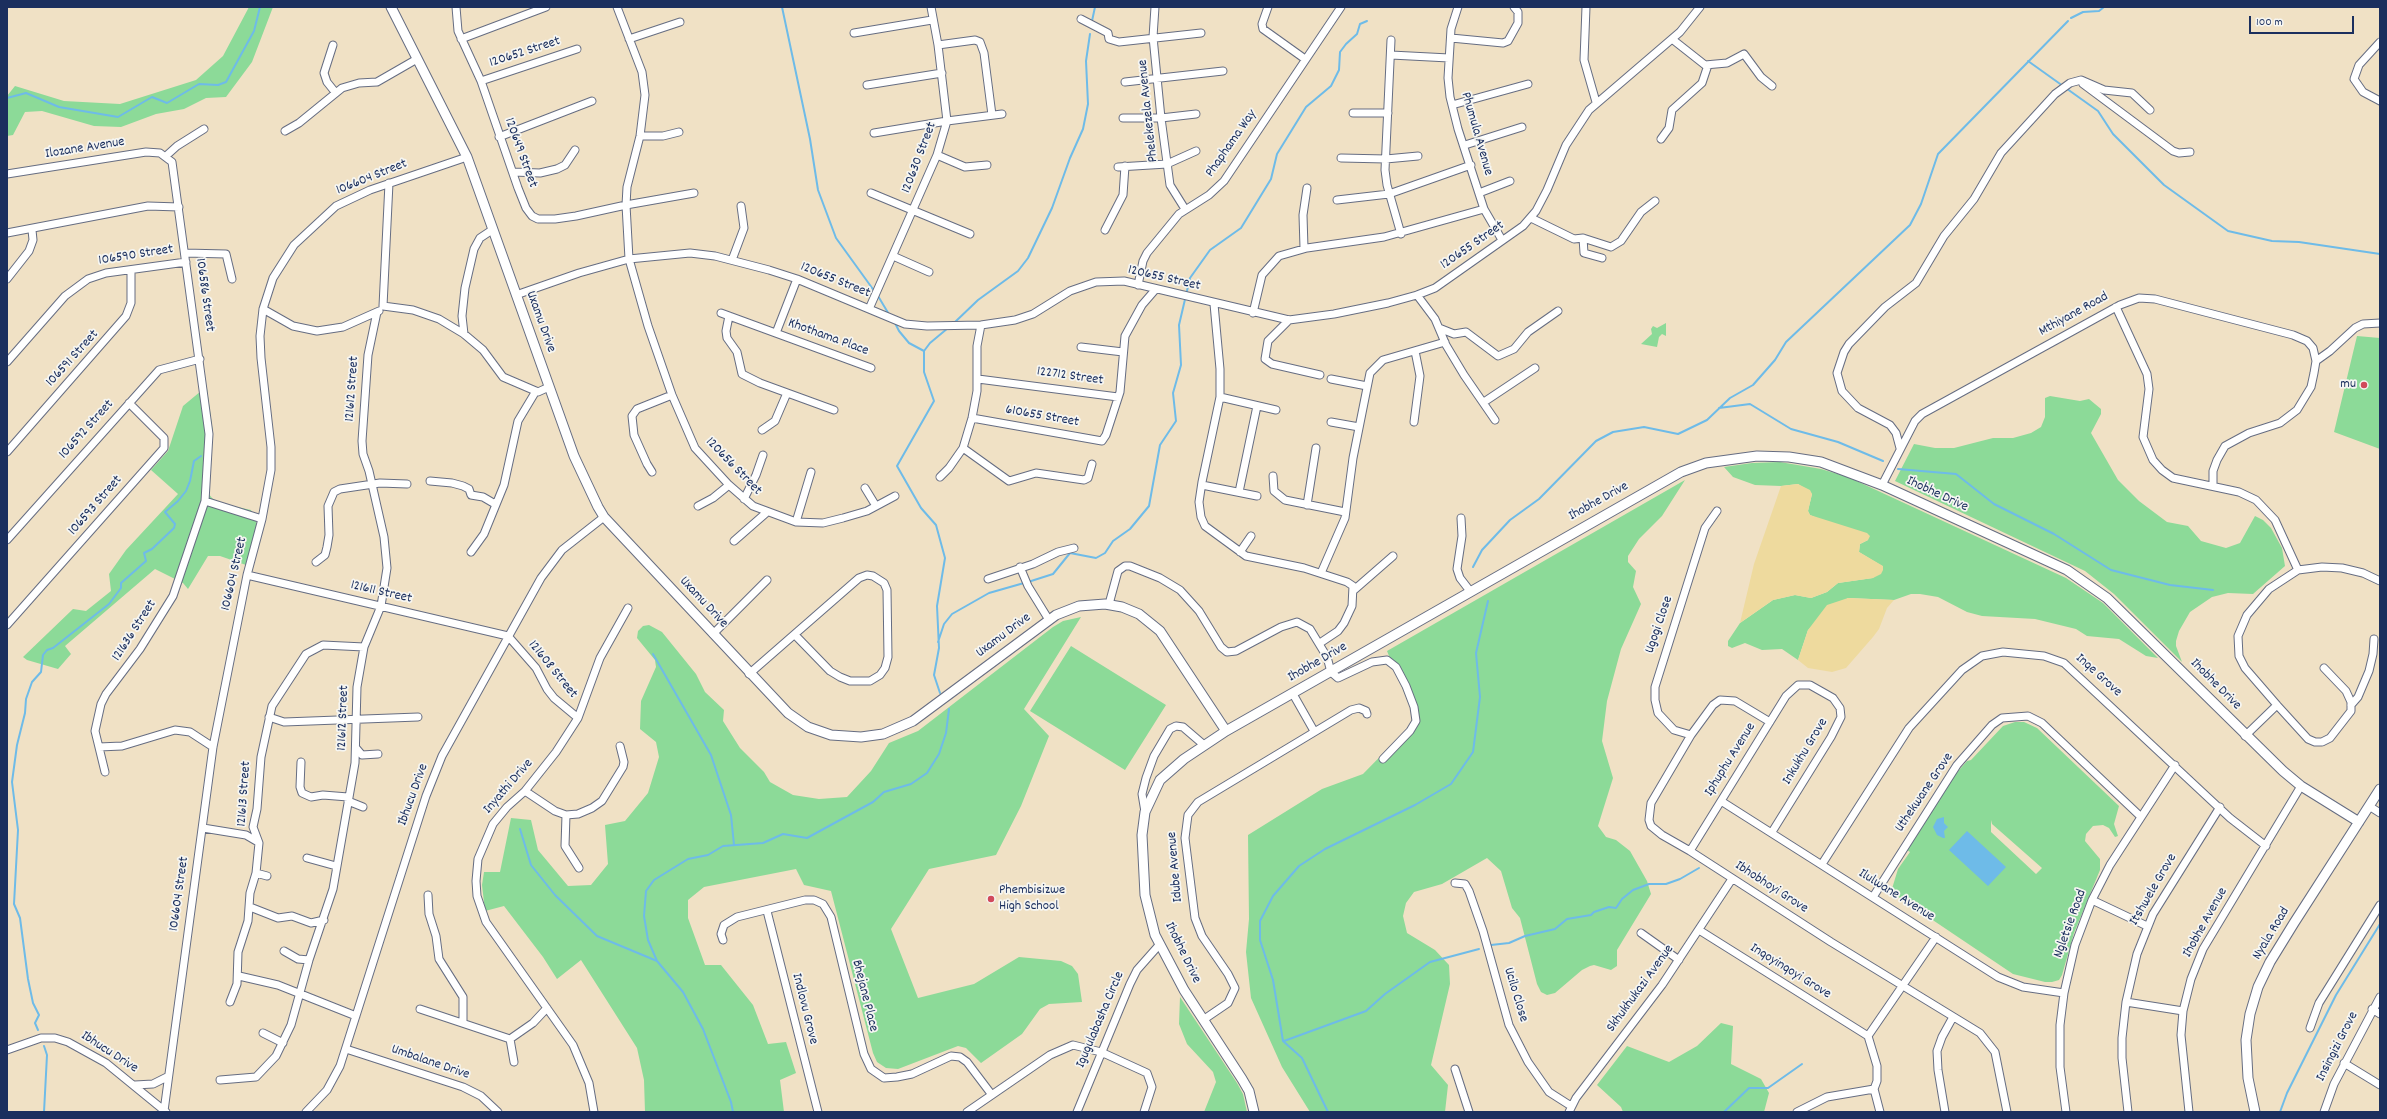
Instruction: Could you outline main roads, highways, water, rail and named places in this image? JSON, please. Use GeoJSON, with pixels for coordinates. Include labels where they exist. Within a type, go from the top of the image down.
{"type":"FeatureCollection","features":[{"type":"Feature","properties":{"kind":"water"},"geometry":{"type":"Polygon","coordinates":[[[1944,817],[1944,823],[1948,827],[1944,831],[1945,838],[1943,838],[1937,835],[1933,827],[1937,819],[1944,817]]]}},
{"type":"Feature","properties":{"kind":"water"},"geometry":{"type":"Polygon","coordinates":[[[1967,831],[2006,867],[1988,886],[1949,850],[1967,831]]]}},
{"type":"Feature","properties":{"kind":"waterway"},"geometry":{"type":"LineString","coordinates":[[7,98],[26,93],[59,107],[118,117],[152,97],[167,103],[199,84],[218,85],[226,82],[254,31],[260,7]]}},
{"type":"Feature","properties":{"kind":"waterway"},"geometry":{"type":"LineString","coordinates":[[782,7],[810,139],[818,190],[836,238],[875,292]]}},
{"type":"Feature","properties":{"kind":"waterway"},"geometry":{"type":"LineString","coordinates":[[1092,21],[1095,7]]}},
{"type":"Feature","properties":{"kind":"waterway"},"geometry":{"type":"LineString","coordinates":[[2071,18],[2083,12],[2099,11],[2104,7]]}},
{"type":"Feature","properties":{"kind":"waterway"},"geometry":{"type":"LineString","coordinates":[[1028,582],[1053,574],[1070,553],[1096,558],[1105,553],[1113,541],[1130,529],[1149,506],[1160,445],[1176,421],[1173,393],[1181,365],[1179,325],[1190,278],[1210,250],[1241,228],[1271,179],[1277,154],[1306,107],[1331,86],[1339,70],[1340,52],[1357,34],[1360,24],[1367,21]]}},
{"type":"Feature","properties":{"kind":"waterway"},"geometry":{"type":"LineString","coordinates":[[1473,567],[1482,550],[1510,520],[1539,499],[1596,441],[1613,432],[1644,427],[1678,434],[1707,420],[1730,398],[1753,385],[1775,360],[1786,342],[1910,225],[1921,204],[1938,154],[2068,21]]}},
{"type":"Feature","properties":{"kind":"waterway"},"geometry":{"type":"LineString","coordinates":[[954,323],[978,300],[1018,271],[1028,258],[1052,208],[1070,158],[1083,129],[1088,104],[1086,61],[1090,34]]}},
{"type":"Feature","properties":{"kind":"waterway"},"geometry":{"type":"LineString","coordinates":[[2028,61],[2098,111],[2113,134],[2164,185],[2228,231],[2272,241],[2299,242],[2380,254]]}},
{"type":"Feature","properties":{"kind":"waterway"},"geometry":{"type":"LineString","coordinates":[[878,296],[890,316]]}},
{"type":"Feature","properties":{"kind":"waterway"},"geometry":{"type":"LineString","coordinates":[[894,321],[899,331],[909,343],[924,351]]}},
{"type":"Feature","properties":{"kind":"waterway"},"geometry":{"type":"LineString","coordinates":[[940,693],[934,675],[939,648],[937,606],[945,558],[936,525],[921,508],[897,466],[934,401],[924,372],[924,351],[930,343],[948,328]]}},
{"type":"Feature","properties":{"kind":"waterway"},"geometry":{"type":"LineString","coordinates":[[1719,408],[1750,404],[1791,429],[1838,442],[1883,461]]}},
{"type":"Feature","properties":{"kind":"waterway"},"geometry":{"type":"LineString","coordinates":[[38,1030],[35,1023],[39,1015],[33,1003],[28,979],[20,918],[14,904],[18,830],[12,782],[17,745],[25,713],[26,699],[32,682],[41,672],[43,655],[47,650],[53,648],[109,604],[121,588],[121,583],[146,561],[144,553],[152,549],[174,528],[175,524],[165,512],[178,501],[186,491],[190,481],[194,461],[201,456]]}},
{"type":"Feature","properties":{"kind":"waterway"},"geometry":{"type":"LineString","coordinates":[[1898,469],[1956,474],[1994,504],[2054,534],[2111,570],[2170,585],[2213,590]]}},
{"type":"Feature","properties":{"kind":"waterway"},"geometry":{"type":"LineString","coordinates":[[938,642],[944,624],[952,614],[989,593],[1024,583]]}},
{"type":"Feature","properties":{"kind":"waterway"},"geometry":{"type":"LineString","coordinates":[[1328,1112],[1302,1058],[1283,1041],[1273,980],[1260,940],[1260,921],[1273,896],[1299,866],[1325,849],[1415,805],[1451,784],[1473,752],[1480,697],[1476,653],[1488,601]]}},
{"type":"Feature","properties":{"kind":"waterway"},"geometry":{"type":"LineString","coordinates":[[653,654],[711,755],[731,815],[734,845]]}},
{"type":"Feature","properties":{"kind":"waterway"},"geometry":{"type":"LineString","coordinates":[[733,1112],[731,1102],[703,1029],[683,992],[657,961],[648,940],[644,916],[646,891],[654,880],[688,859],[708,855],[723,846],[763,843],[783,834],[807,838],[873,802],[884,792],[911,784],[927,773],[939,754],[946,733],[949,709]]}},
{"type":"Feature","properties":{"kind":"waterway"},"geometry":{"type":"LineString","coordinates":[[520,829],[531,865],[555,895],[597,936],[657,961]]}},
{"type":"Feature","properties":{"kind":"waterway"},"geometry":{"type":"LineString","coordinates":[[1491,945],[1509,943],[1525,936],[1555,929],[1567,919],[1591,915],[1594,912],[1609,907],[1616,908],[1622,899],[1633,890],[1649,884],[1666,884],[1680,879],[1699,868]]}},
{"type":"Feature","properties":{"kind":"waterway"},"geometry":{"type":"LineString","coordinates":[[2280,1112],[2287,1093],[2336,995],[2380,924]]}},
{"type":"Feature","properties":{"kind":"waterway"},"geometry":{"type":"LineString","coordinates":[[1284,1041],[1366,1011],[1385,994],[1430,962],[1479,949]]}},
{"type":"Feature","properties":{"kind":"waterway"},"geometry":{"type":"LineString","coordinates":[[44,1046],[47,1055],[44,1112]]}},
{"type":"Feature","properties":{"kind":"waterway"},"geometry":{"type":"LineString","coordinates":[[1724,1112],[1749,1088],[1768,1088],[1802,1064]]}},
{"type":"Feature","properties":{"kind":"place","name":"mu"},"geometry":{"type":"Point","coordinates":[2364,385]}},
{"type":"Feature","properties":{"kind":"place","name":"Phembisizwe High School"},"geometry":{"type":"Point","coordinates":[991,899]}}]}
